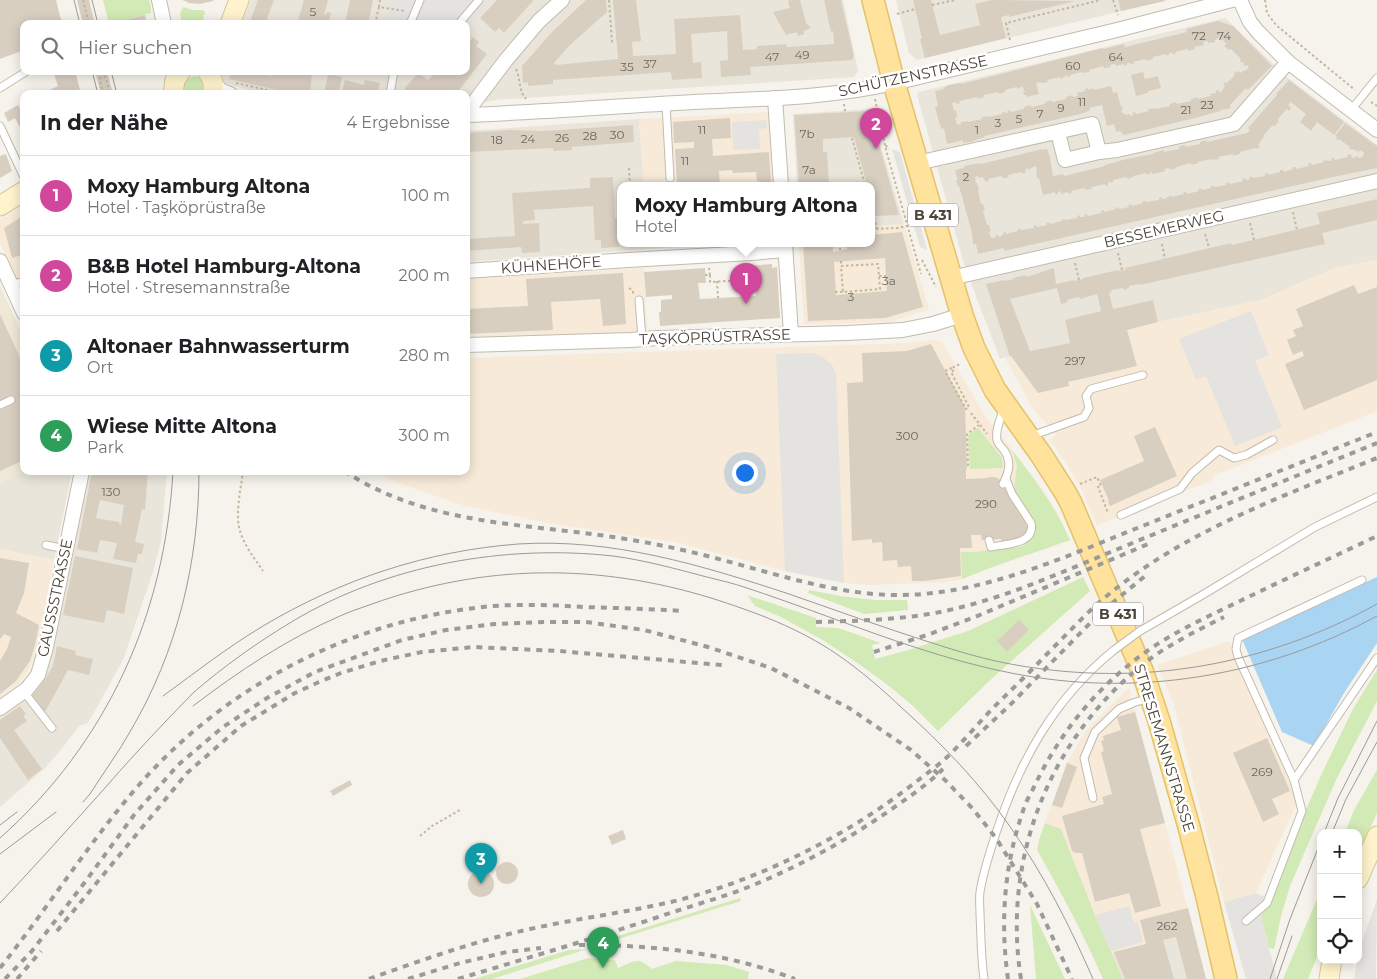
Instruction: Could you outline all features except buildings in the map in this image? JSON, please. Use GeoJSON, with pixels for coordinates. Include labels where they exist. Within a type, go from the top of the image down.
{"type":"FeatureCollection","features":[{"type":"Feature","properties":{"kind":"main road","name":"STRESEMANNSTRASSE"},"geometry":{"type":"LineString","coordinates":[[873,0],[917,163],[944,283],[962,315],[980,362],[995,390],[1054,474],[1071,503],[1132,646],[1152,698],[1203,881],[1226,979]]}},
{"type":"Feature","properties":{"kind":"street"},"geometry":{"type":"LineString","coordinates":[[159,0],[163,20]]}},
{"type":"Feature","properties":{"kind":"street"},"geometry":{"type":"LineString","coordinates":[[231,20],[240,0]]}},
{"type":"Feature","properties":{"kind":"street"},"geometry":{"type":"LineString","coordinates":[[470,109],[506,60],[534,27],[562,0]]}},
{"type":"Feature","properties":{"kind":"street","name":"SCHÜTZENSTRASSE"},"geometry":{"type":"LineString","coordinates":[[470,114],[842,93],[894,83],[1117,30],[1232,0]]}},
{"type":"Feature","properties":{"kind":"street"},"geometry":{"type":"LineString","coordinates":[[1240,0],[1250,22],[1288,62],[1377,130]]}},
{"type":"Feature","properties":{"kind":"street"},"geometry":{"type":"LineString","coordinates":[[1058,133],[1065,160],[1234,124],[1288,62]]}},
{"type":"Feature","properties":{"kind":"street"},"geometry":{"type":"LineString","coordinates":[[174,90],[175,80],[178,75]]}},
{"type":"Feature","properties":{"kind":"street"},"geometry":{"type":"LineString","coordinates":[[775,98],[782,182]]}},
{"type":"Feature","properties":{"kind":"street"},"geometry":{"type":"LineString","coordinates":[[917,163],[1092,124],[1099,152]]}},
{"type":"Feature","properties":{"kind":"street","name":"BESSEMERWEG"},"geometry":{"type":"LineString","coordinates":[[944,283],[1377,181]]}},
{"type":"Feature","properties":{"kind":"street"},"geometry":{"type":"LineString","coordinates":[[0,206],[20,194]]}},
{"type":"Feature","properties":{"kind":"street","name":"KÜHNEHÖFE"},"geometry":{"type":"LineString","coordinates":[[470,271],[751,253],[780,247]]}},
{"type":"Feature","properties":{"kind":"street","name":"KÜHNEHÖFE"},"geometry":{"type":"LineString","coordinates":[[785,247],[791,334]]}},
{"type":"Feature","properties":{"kind":"street"},"geometry":{"type":"LineString","coordinates":[[0,261],[18,283]]}},
{"type":"Feature","properties":{"kind":"street","name":"TAŞKÖPRÜSTRASSE"},"geometry":{"type":"LineString","coordinates":[[470,345],[903,330],[933,324],[962,315]]}},
{"type":"Feature","properties":{"kind":"street","name":"GAUSSSTRASSE"},"geometry":{"type":"LineString","coordinates":[[0,708],[24,692],[38,675],[46,647],[81,475]]}},
{"type":"Feature","properties":{"kind":"street"},"geometry":{"type":"LineString","coordinates":[[1360,874],[1377,836]]}},
{"type":"Feature","properties":{"kind":"street"},"geometry":{"type":"LineString","coordinates":[[1329,979],[1331,964]]}},
{"type":"Feature","properties":{"kind":"lane"},"geometry":{"type":"LineString","coordinates":[[411,20],[420,0]]}},
{"type":"Feature","properties":{"kind":"lane"},"geometry":{"type":"LineString","coordinates":[[461,20],[479,0]]}},
{"type":"Feature","properties":{"kind":"lane"},"geometry":{"type":"LineString","coordinates":[[0,88],[21,75]]}},
{"type":"Feature","properties":{"kind":"lane"},"geometry":{"type":"LineString","coordinates":[[391,90],[393,75]]}},
{"type":"Feature","properties":{"kind":"lane"},"geometry":{"type":"LineString","coordinates":[[1351,110],[1377,78]]}},
{"type":"Feature","properties":{"kind":"lane"},"geometry":{"type":"LineString","coordinates":[[666,104],[670,178]]}},
{"type":"Feature","properties":{"kind":"lane"},"geometry":{"type":"LineString","coordinates":[[0,126],[20,168]]}},
{"type":"Feature","properties":{"kind":"lane"},"geometry":{"type":"LineString","coordinates":[[639,300],[642,338]]}},
{"type":"Feature","properties":{"kind":"lane"},"geometry":{"type":"LineString","coordinates":[[1028,437],[1084,417],[1089,408],[1086,396],[1091,389],[1143,375]]}},
{"type":"Feature","properties":{"kind":"lane"},"geometry":{"type":"LineString","coordinates":[[0,405],[12,400]]}},
{"type":"Feature","properties":{"kind":"lane"},"geometry":{"type":"LineString","coordinates":[[989,540],[991,547],[1023,540],[1031,533],[1032,528],[1004,481],[1009,462],[999,443],[997,433],[1004,405]]}},
{"type":"Feature","properties":{"kind":"lane"},"geometry":{"type":"LineString","coordinates":[[1121,515],[1180,489],[1192,473],[1219,450],[1234,458],[1246,455],[1273,440]]}},
{"type":"Feature","properties":{"kind":"lane"},"geometry":{"type":"LineString","coordinates":[[984,979],[981,956],[980,893],[990,850],[1016,779],[1036,741],[1054,713],[1094,666],[1140,631],[1315,527],[1377,497]]}},
{"type":"Feature","properties":{"kind":"lane"},"geometry":{"type":"LineString","coordinates":[[46,545],[66,549]]}},
{"type":"Feature","properties":{"kind":"lane"},"geometry":{"type":"LineString","coordinates":[[1246,921],[1267,903],[1302,811],[1294,780],[1238,657],[1236,649],[1238,638],[1362,580]]}},
{"type":"Feature","properties":{"kind":"lane"},"geometry":{"type":"LineString","coordinates":[[1294,780],[1377,658]]}},
{"type":"Feature","properties":{"kind":"lane"},"geometry":{"type":"LineString","coordinates":[[24,692],[52,728]]}},
{"type":"Feature","properties":{"kind":"lane"},"geometry":{"type":"LineString","coordinates":[[1093,798],[1084,758],[1095,732],[1119,709],[1152,698]]}},
{"type":"Feature","properties":{"kind":"path"},"geometry":{"type":"LineString","coordinates":[[83,0],[88,20]]}},
{"type":"Feature","properties":{"kind":"path"},"geometry":{"type":"LineString","coordinates":[[376,20],[380,0]]}},
{"type":"Feature","properties":{"kind":"path"},"geometry":{"type":"LineString","coordinates":[[609,0],[612,43]]}},
{"type":"Feature","properties":{"kind":"path"},"geometry":{"type":"LineString","coordinates":[[932,5],[954,0]]}},
{"type":"Feature","properties":{"kind":"path"},"geometry":{"type":"LineString","coordinates":[[1010,40],[1006,23],[1101,0]]}},
{"type":"Feature","properties":{"kind":"path"},"geometry":{"type":"LineString","coordinates":[[1113,0],[1118,15]]}},
{"type":"Feature","properties":{"kind":"path"},"geometry":{"type":"LineString","coordinates":[[1265,0],[1267,13],[1276,25],[1362,96],[1377,106]]}},
{"type":"Feature","properties":{"kind":"path"},"geometry":{"type":"LineString","coordinates":[[379,7],[414,13]]}},
{"type":"Feature","properties":{"kind":"path"},"geometry":{"type":"LineString","coordinates":[[898,14],[915,9]]}},
{"type":"Feature","properties":{"kind":"path"},"geometry":{"type":"LineString","coordinates":[[516,69],[520,77],[521,93],[527,101]]}},
{"type":"Feature","properties":{"kind":"path"},"geometry":{"type":"LineString","coordinates":[[101,75],[102,90]]}},
{"type":"Feature","properties":{"kind":"path"},"geometry":{"type":"LineString","coordinates":[[104,75],[109,90]]}},
{"type":"Feature","properties":{"kind":"path"},"geometry":{"type":"LineString","coordinates":[[216,81],[263,90]]}},
{"type":"Feature","properties":{"kind":"path"},"geometry":{"type":"LineString","coordinates":[[875,97],[883,141],[909,225],[921,274]]}},
{"type":"Feature","properties":{"kind":"path"},"geometry":{"type":"LineString","coordinates":[[852,138],[864,182]]}},
{"type":"Feature","properties":{"kind":"path"},"geometry":{"type":"LineString","coordinates":[[883,141],[888,150]]}},
{"type":"Feature","properties":{"kind":"path"},"geometry":{"type":"LineString","coordinates":[[628,168],[630,182]]}},
{"type":"Feature","properties":{"kind":"path"},"geometry":{"type":"LineString","coordinates":[[1293,210],[1297,230]]}},
{"type":"Feature","properties":{"kind":"path"},"geometry":{"type":"LineString","coordinates":[[1249,220],[1254,240]]}},
{"type":"Feature","properties":{"kind":"path"},"geometry":{"type":"LineString","coordinates":[[875,222],[877,229],[899,228],[909,225]]}},
{"type":"Feature","properties":{"kind":"path"},"geometry":{"type":"LineString","coordinates":[[1205,230],[1209,248]]}},
{"type":"Feature","properties":{"kind":"path"},"geometry":{"type":"LineString","coordinates":[[1161,240],[1165,258]]}},
{"type":"Feature","properties":{"kind":"path"},"geometry":{"type":"LineString","coordinates":[[1117,250],[1122,270]]}},
{"type":"Feature","properties":{"kind":"path"},"geometry":{"type":"LineString","coordinates":[[1074,259],[1079,280]]}},
{"type":"Feature","properties":{"kind":"path"},"geometry":{"type":"LineString","coordinates":[[922,260],[944,283]]}},
{"type":"Feature","properties":{"kind":"path"},"geometry":{"type":"LineString","coordinates":[[841,261],[843,292]]}},
{"type":"Feature","properties":{"kind":"path"},"geometry":{"type":"LineString","coordinates":[[743,262],[746,296]]}},
{"type":"Feature","properties":{"kind":"path"},"geometry":{"type":"LineString","coordinates":[[709,263],[710,282],[744,280]]}},
{"type":"Feature","properties":{"kind":"path"},"geometry":{"type":"LineString","coordinates":[[836,292],[880,289],[878,264],[841,266]]}},
{"type":"Feature","properties":{"kind":"path"},"geometry":{"type":"LineString","coordinates":[[705,275],[710,275]]}},
{"type":"Feature","properties":{"kind":"path"},"geometry":{"type":"LineString","coordinates":[[879,276],[886,276]]}},
{"type":"Feature","properties":{"kind":"path"},"geometry":{"type":"LineString","coordinates":[[717,281],[718,298]]}},
{"type":"Feature","properties":{"kind":"path"},"geometry":{"type":"LineString","coordinates":[[952,368],[953,371],[951,372],[969,407],[966,408],[945,371],[960,364]]}},
{"type":"Feature","properties":{"kind":"path"},"geometry":{"type":"LineString","coordinates":[[972,413],[986,434],[999,443]]}},
{"type":"Feature","properties":{"kind":"path"},"geometry":{"type":"LineString","coordinates":[[967,465],[967,434],[979,424]]}},
{"type":"Feature","properties":{"kind":"path"},"geometry":{"type":"LineString","coordinates":[[242,475],[238,508],[240,532],[248,549],[263,571]]}},
{"type":"Feature","properties":{"kind":"path"},"geometry":{"type":"LineString","coordinates":[[1082,483],[1098,477],[1101,486],[1098,487],[1108,513]]}},
{"type":"Feature","properties":{"kind":"path"},"geometry":{"type":"LineString","coordinates":[[420,836],[432,826],[460,810]]}},
{"type":"Feature","properties":{"kind":"shaded area"},"geometry":{"type":"Polygon","coordinates":[[[251,0],[843,0],[858,71],[854,77],[495,100],[470,106],[470,90],[249,90],[224,83],[221,75],[470,75],[470,20],[243,20],[251,0]]]}},
{"type":"Feature","properties":{"kind":"shaded area"},"geometry":{"type":"Polygon","coordinates":[[[391,0],[481,0],[480,6],[483,9],[470,24],[470,20],[386,20],[391,0]]]}},
{"type":"Feature","properties":{"kind":"shaded area"},"geometry":{"type":"Polygon","coordinates":[[[896,0],[1168,0],[917,60],[909,53],[896,0]]]}},
{"type":"Feature","properties":{"kind":"shaded area"},"geometry":{"type":"Polygon","coordinates":[[[1225,18],[1288,78],[1377,145],[1377,260],[1335,268],[1261,300],[1158,322],[1113,309],[1101,311],[1070,343],[1000,359],[962,257],[917,95],[919,92],[1225,18]]]}},
{"type":"Feature","properties":{"kind":"shaded area"},"geometry":{"type":"Polygon","coordinates":[[[870,109],[904,224],[875,226],[875,182],[797,182],[793,114],[870,109]]]}},
{"type":"Feature","properties":{"kind":"shaded area"},"geometry":{"type":"Polygon","coordinates":[[[770,112],[774,182],[644,182],[639,119],[770,112]]]}},
{"type":"Feature","properties":{"kind":"shaded area"},"geometry":{"type":"Polygon","coordinates":[[[639,119],[644,182],[617,182],[617,247],[678,247],[470,262],[470,131],[639,119]]]}},
{"type":"Feature","properties":{"kind":"shaded area"},"geometry":{"type":"Polygon","coordinates":[[[766,120],[767,128],[759,129],[760,149],[733,150],[732,122],[766,120]]]}},
{"type":"Feature","properties":{"kind":"shaded area"},"geometry":{"type":"Polygon","coordinates":[[[892,149],[900,152],[927,250],[920,247],[892,149]]]}},
{"type":"Feature","properties":{"kind":"shaded area"},"geometry":{"type":"Polygon","coordinates":[[[20,208],[20,288],[0,243],[0,219],[20,208]]]}},
{"type":"Feature","properties":{"kind":"shaded area"},"geometry":{"type":"Polygon","coordinates":[[[904,224],[929,309],[891,322],[804,324],[799,247],[875,247],[875,226],[904,224]]]}},
{"type":"Feature","properties":{"kind":"shaded area"},"geometry":{"type":"Polygon","coordinates":[[[1377,260],[1377,411],[1213,476],[1213,480],[1097,525],[1079,485],[1050,440],[1056,435],[1032,407],[1005,358],[1070,343],[1065,320],[1101,311],[1097,295],[1113,309],[1153,300],[1158,322],[1261,300],[1335,268],[1377,260]]]}},
{"type":"Feature","properties":{"kind":"shaded area"},"geometry":{"type":"Polygon","coordinates":[[[644,268],[647,332],[470,337],[470,279],[644,268]]]}},
{"type":"Feature","properties":{"kind":"shaded area"},"geometry":{"type":"Polygon","coordinates":[[[0,286],[20,329],[20,473],[0,483],[0,286]]]}},
{"type":"Feature","properties":{"kind":"shaded area"},"geometry":{"type":"Polygon","coordinates":[[[1251,311],[1269,355],[1255,361],[1282,427],[1235,446],[1206,376],[1196,380],[1179,339],[1251,311]]]}},
{"type":"Feature","properties":{"kind":"shaded area"},"geometry":{"type":"Polygon","coordinates":[[[932,340],[942,342],[984,414],[1044,491],[1058,514],[1070,540],[993,566],[962,579],[946,582],[869,585],[844,583],[785,571],[675,542],[553,524],[465,506],[395,482],[383,475],[470,475],[470,358],[907,343],[932,340]]]}},
{"type":"Feature","properties":{"kind":"shaded area"},"geometry":{"type":"Polygon","coordinates":[[[814,353],[832,365],[836,373],[844,583],[785,571],[776,354],[814,353]]]}},
{"type":"Feature","properties":{"kind":"shaded area"},"geometry":{"type":"Polygon","coordinates":[[[20,473],[20,475],[71,475],[54,560],[0,549],[0,483],[20,473]]]}},
{"type":"Feature","properties":{"kind":"shaded area"},"geometry":{"type":"Polygon","coordinates":[[[88,475],[167,475],[161,541],[153,572],[123,660],[88,723],[79,726],[44,769],[0,807],[0,716],[25,698],[39,684],[49,664],[88,475]]]}},
{"type":"Feature","properties":{"kind":"shaded area"},"geometry":{"type":"Polygon","coordinates":[[[0,549],[54,560],[38,646],[29,669],[21,682],[0,697],[0,549]]]}},
{"type":"Feature","properties":{"kind":"shaded area"},"geometry":{"type":"Polygon","coordinates":[[[1230,641],[1298,801],[1256,893],[1224,902],[1173,701],[1157,665],[1230,641]]]}},
{"type":"Feature","properties":{"kind":"shaded area"},"geometry":{"type":"Polygon","coordinates":[[[1129,688],[1194,932],[1112,953],[1061,829],[1045,823],[1067,763],[1086,730],[1129,688]]]}},
{"type":"Feature","properties":{"kind":"shaded area"},"geometry":{"type":"Polygon","coordinates":[[[1256,893],[1267,898],[1261,917],[1277,979],[1246,979],[1224,902],[1256,893]]]}},
{"type":"Feature","properties":{"kind":"shaded area"},"geometry":{"type":"Polygon","coordinates":[[[1377,900],[1376,979],[1354,979],[1357,964],[1362,964],[1362,941],[1377,900]]]}},
{"type":"Feature","properties":{"kind":"shaded area"},"geometry":{"type":"Polygon","coordinates":[[[1129,906],[1134,923],[1138,922],[1143,942],[1111,951],[1095,915],[1129,906]]]}},
{"type":"Feature","properties":{"kind":"shaded area"},"geometry":{"type":"Polygon","coordinates":[[[1194,932],[1206,979],[1123,979],[1112,953],[1194,932]]]}},
{"type":"Feature","properties":{"kind":"green space"},"geometry":{"type":"Polygon","coordinates":[[[103,0],[149,0],[151,13],[125,20],[108,20],[103,0]]]}},
{"type":"Feature","properties":{"kind":"green space"},"geometry":{"type":"Polygon","coordinates":[[[183,7],[193,10],[204,10],[205,15],[203,15],[204,20],[181,20],[180,13],[183,7]]]}},
{"type":"Feature","properties":{"kind":"green space"},"geometry":{"type":"Polygon","coordinates":[[[195,76],[200,79],[202,90],[183,90],[185,82],[195,76]]]}},
{"type":"Feature","properties":{"kind":"green space"},"geometry":{"type":"Polygon","coordinates":[[[978,428],[1002,458],[1003,468],[970,469],[968,435],[978,428]]]}},
{"type":"Feature","properties":{"kind":"green space"},"geometry":{"type":"Polygon","coordinates":[[[1012,450],[1044,494],[1070,540],[962,579],[961,552],[1023,546],[1036,534],[1034,526],[1014,493],[1017,465],[1012,450]]]}},
{"type":"Feature","properties":{"kind":"green space"},"geometry":{"type":"Polygon","coordinates":[[[1083,577],[1090,591],[987,683],[938,731],[913,706],[859,664],[821,639],[781,617],[755,606],[747,595],[816,618],[816,627],[838,628],[881,643],[872,645],[875,659],[968,631],[1083,577]]]}},
{"type":"Feature","properties":{"kind":"green space"},"geometry":{"type":"Polygon","coordinates":[[[809,590],[875,600],[907,600],[908,610],[864,614],[808,593],[809,590]]]}},
{"type":"Feature","properties":{"kind":"green space"},"geometry":{"type":"Polygon","coordinates":[[[1377,670],[1377,701],[1336,780],[1290,886],[1274,949],[1269,948],[1261,917],[1267,898],[1323,771],[1353,709],[1377,670]]]}},
{"type":"Feature","properties":{"kind":"green space"},"geometry":{"type":"Polygon","coordinates":[[[1377,770],[1377,813],[1362,846],[1362,829],[1347,829],[1354,810],[1377,770]]]}},
{"type":"Feature","properties":{"kind":"green space"},"geometry":{"type":"Polygon","coordinates":[[[1045,823],[1061,829],[1123,979],[1103,979],[1072,914],[1037,850],[1045,823]]]}},
{"type":"Feature","properties":{"kind":"green space"},"geometry":{"type":"Polygon","coordinates":[[[740,898],[741,901],[615,940],[605,940],[740,898]]]}},
{"type":"Feature","properties":{"kind":"green space"},"geometry":{"type":"Polygon","coordinates":[[[1317,899],[1317,957],[1308,979],[1283,979],[1317,899]]]}},
{"type":"Feature","properties":{"kind":"green space"},"geometry":{"type":"Polygon","coordinates":[[[1030,905],[1065,979],[1036,979],[1030,905]]]}},
{"type":"Feature","properties":{"kind":"green space"},"geometry":{"type":"Polygon","coordinates":[[[587,949],[492,979],[474,979],[569,950],[587,949]]]}},
{"type":"Feature","properties":{"kind":"green space"},"geometry":{"type":"Polygon","coordinates":[[[588,958],[615,960],[618,968],[639,961],[652,969],[676,961],[727,965],[749,972],[748,979],[520,979],[588,958]]]}},
{"type":"Feature","properties":{"kind":"water"},"geometry":{"type":"Polygon","coordinates":[[[1377,577],[1377,643],[1344,693],[1314,746],[1282,732],[1242,639],[1377,577]]]}},
{"type":"Feature","properties":{"kind":"tram line"},"geometry":{"type":"LineString","coordinates":[[74,0],[79,20]]}},
{"type":"Feature","properties":{"kind":"tram line"},"geometry":{"type":"LineString","coordinates":[[92,0],[97,20]]}},
{"type":"Feature","properties":{"kind":"tram line"},"geometry":{"type":"LineString","coordinates":[[93,75],[97,90]]}},
{"type":"Feature","properties":{"kind":"tram line"},"geometry":{"type":"LineString","coordinates":[[112,75],[116,90]]}},
{"type":"Feature","properties":{"kind":"tram line"},"geometry":{"type":"LineString","coordinates":[[0,838],[38,801],[71,760],[100,717],[124,672],[143,625],[158,575],[168,524],[173,475]]}},
{"type":"Feature","properties":{"kind":"tram line"},"geometry":{"type":"LineString","coordinates":[[83,802],[131,730],[147,700],[173,638],[190,572],[195,539],[199,475]]}},
{"type":"Feature","properties":{"kind":"tram line"},"geometry":{"type":"LineString","coordinates":[[163,696],[250,634],[323,594],[354,581],[418,561],[451,553],[518,544],[588,545],[656,556],[756,583],[972,655],[1016,665],[1063,671],[1109,673],[1156,672],[1201,666],[1247,656],[1291,643],[1377,604]]}},
{"type":"Feature","properties":{"kind":"tram line"},"geometry":{"type":"LineString","coordinates":[[0,903],[166,721],[193,693],[229,664],[280,629],[329,602],[367,586],[447,563],[530,553],[572,553],[636,560],[742,586],[878,635],[977,665],[1011,673],[1058,680],[1105,683],[1152,682],[1199,677],[1245,667],[1290,654],[1334,637],[1377,616]]}},
{"type":"Feature","properties":{"kind":"tram line"},"geometry":{"type":"LineString","coordinates":[[193,706],[264,656],[320,625],[372,604],[456,581],[498,575],[583,574],[626,579],[711,598],[776,622],[823,645],[871,680],[932,736],[987,795],[1023,846],[1056,901],[1093,979]]}},
{"type":"Feature","properties":{"kind":"tram line"},"geometry":{"type":"LineString","coordinates":[[1326,829],[1338,798],[1377,721]]}},
{"type":"Feature","properties":{"kind":"tram line"},"geometry":{"type":"LineString","coordinates":[[1334,829],[1346,799],[1377,742]]}},
{"type":"Feature","properties":{"kind":"tram line"},"geometry":{"type":"LineString","coordinates":[[0,825],[17,812]]}},
{"type":"Feature","properties":{"kind":"tram line"},"geometry":{"type":"LineString","coordinates":[[0,854],[56,812]]}},
{"type":"Feature","properties":{"kind":"tram line"},"geometry":{"type":"LineString","coordinates":[[1270,979],[1290,919],[1317,851]]}},
{"type":"Feature","properties":{"kind":"tram line"},"geometry":{"type":"LineString","coordinates":[[1277,979],[1292,936]]}},
{"type":"Feature","properties":{"kind":"railway"},"geometry":{"type":"LineString","coordinates":[[351,475],[376,489],[409,503],[478,520],[655,544],[800,581],[845,590],[891,595],[924,594],[989,582],[1053,562],[1377,432]]}},
{"type":"Feature","properties":{"kind":"railway"},"geometry":{"type":"LineString","coordinates":[[816,622],[915,616],[978,603],[1049,578],[1377,443]]}},
{"type":"Feature","properties":{"kind":"railway"},"geometry":{"type":"LineString","coordinates":[[369,979],[489,939],[549,925],[624,912],[703,893],[751,876],[821,844],[879,809],[944,760],[1082,618],[1126,581],[1159,558],[1229,520],[1266,503],[1377,458]]}},
{"type":"Feature","properties":{"kind":"railway"},"geometry":{"type":"LineString","coordinates":[[1008,979],[1004,936],[1005,894],[1017,832],[1025,805],[1044,767],[1083,710],[1114,678],[1150,649],[1217,612],[1377,536]]}},
{"type":"Feature","properties":{"kind":"railway"},"geometry":{"type":"LineString","coordinates":[[874,652],[975,617],[1153,542]]}},
{"type":"Feature","properties":{"kind":"railway"},"geometry":{"type":"LineString","coordinates":[[966,746],[1009,706],[1099,614],[1145,576]]}},
{"type":"Feature","properties":{"kind":"railway"},"geometry":{"type":"LineString","coordinates":[[0,968],[120,808],[138,786],[174,749],[212,716],[254,687],[298,662],[345,641],[393,625],[442,613],[493,606],[550,605],[684,611]]}},
{"type":"Feature","properties":{"kind":"railway"},"geometry":{"type":"LineString","coordinates":[[1021,979],[1017,933],[1019,887],[1028,842],[1042,799],[1062,758],[1088,720],[1118,686],[1154,656],[1188,635],[1224,617]]}},
{"type":"Feature","properties":{"kind":"railway"},"geometry":{"type":"LineString","coordinates":[[5,979],[32,951],[134,815],[178,765],[223,727],[267,698],[315,672],[402,640],[446,630],[495,624],[545,622],[586,622],[644,630],[708,647],[771,668],[849,708],[911,750],[945,780],[973,809],[996,838],[1037,904],[1072,979]]}},
{"type":"Feature","properties":{"kind":"railway"},"geometry":{"type":"LineString","coordinates":[[57,931],[187,773],[241,726],[295,693],[341,673],[380,661],[422,652],[474,647],[559,651],[722,665]]}},
{"type":"Feature","properties":{"kind":"railway"},"geometry":{"type":"LineString","coordinates":[[458,979],[613,932],[726,895],[765,880],[853,835],[930,781],[943,769]]}},
{"type":"Feature","properties":{"kind":"railway"},"geometry":{"type":"LineString","coordinates":[[579,945],[662,949],[715,956],[742,962],[795,979]]}},
{"type":"Feature","properties":{"kind":"railway"},"geometry":{"type":"LineString","coordinates":[[408,979],[460,963],[507,952],[541,948]]}},
{"type":"Feature","properties":{"kind":"railway"},"geometry":{"type":"LineString","coordinates":[[17,979],[41,951]]}},
{"type":"Feature","properties":{"kind":"place","name":"B&B Hotel Hamburg-Altona"},"geometry":{"type":"Point","coordinates":[876,149]}},
{"type":"Feature","properties":{"kind":"place","name":"Moxy Hamburg Altona"},"geometry":{"type":"Point","coordinates":[746,304]}},
{"type":"Feature","properties":{"kind":"place","name":"Altonaer Bahnwasserturm"},"geometry":{"type":"Point","coordinates":[481,884]}},
{"type":"Feature","properties":{"kind":"place","name":"Wiese Mitte Altona"},"geometry":{"type":"Point","coordinates":[603,968]}}]}
